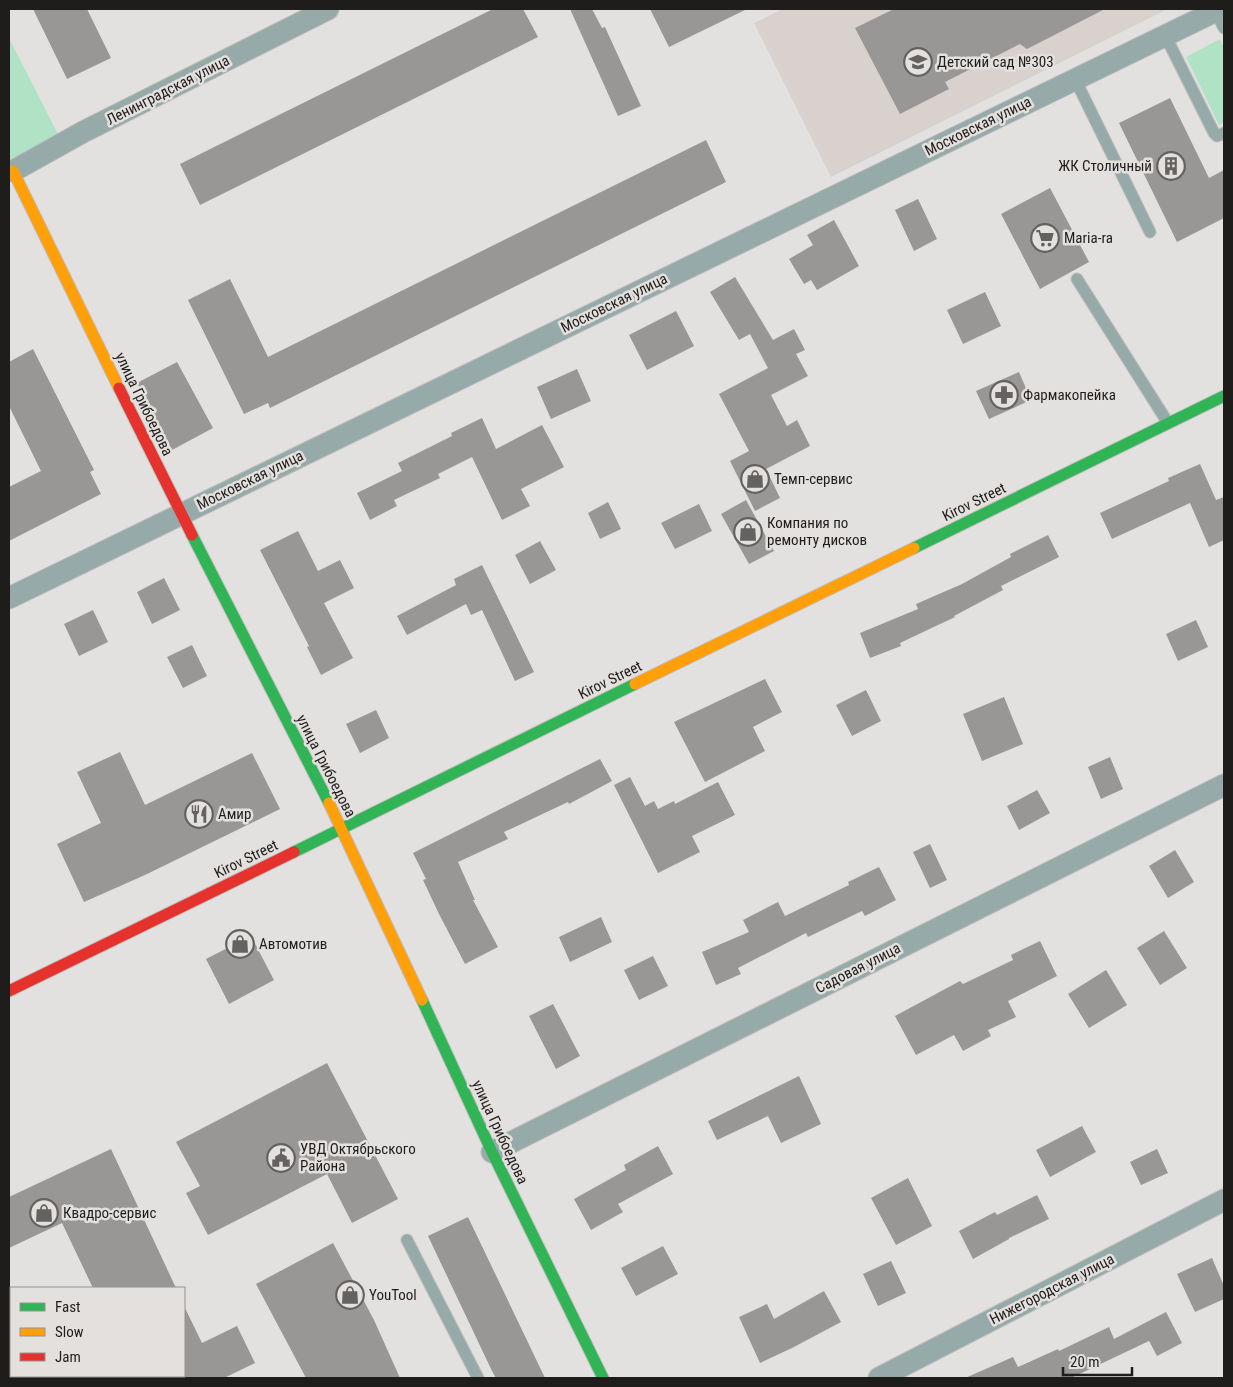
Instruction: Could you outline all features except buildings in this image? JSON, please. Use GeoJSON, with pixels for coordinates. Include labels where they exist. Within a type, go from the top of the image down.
{"type":"FeatureCollection","features":[{"type":"Feature","properties":{"kind":"main road","name":"улица Грибоедова"},"geometry":{"type":"LineString","coordinates":[[11,172],[342,829],[492,1152],[603,1378]]}},
{"type":"Feature","properties":{"kind":"main road","name":"Kirov Street"},"geometry":{"type":"LineString","coordinates":[[9,991],[1224,396]]}},
{"type":"Feature","properties":{"kind":"street","name":"Ленинградская улица"},"geometry":{"type":"LineString","coordinates":[[11,172],[83,132],[328,9]]}},
{"type":"Feature","properties":{"kind":"street","name":"Московская улица"},"geometry":{"type":"LineString","coordinates":[[9,598],[1165,35],[1220,16]]}},
{"type":"Feature","properties":{"kind":"street","name":"Садовая улица"},"geometry":{"type":"LineString","coordinates":[[492,1152],[1224,785]]}},
{"type":"Feature","properties":{"kind":"street","name":"Нижегородская улица"},"geometry":{"type":"LineString","coordinates":[[879,1378],[1224,1200]]}},
{"type":"Feature","properties":{"kind":"lane"},"geometry":{"type":"LineString","coordinates":[[1165,35],[1214,133],[1217,136],[1224,133]]}},
{"type":"Feature","properties":{"kind":"lane"},"geometry":{"type":"LineString","coordinates":[[1074,79],[1150,232]]}},
{"type":"Feature","properties":{"kind":"lane"},"geometry":{"type":"LineString","coordinates":[[1077,280],[1168,423]]}},
{"type":"Feature","properties":{"kind":"lane"},"geometry":{"type":"LineString","coordinates":[[407,1240],[478,1378]]}},
{"type":"Feature","properties":{"kind":"shaded area","name":"Детский сад №303"},"geometry":{"type":"Polygon","coordinates":[[[783,9],[1168,9],[831,177],[754,23],[783,9]]]}},
{"type":"Feature","properties":{"kind":"green space"},"geometry":{"type":"Polygon","coordinates":[[[9,38],[58,134],[9,160],[9,38]]]}},
{"type":"Feature","properties":{"kind":"green space"},"geometry":{"type":"Polygon","coordinates":[[[1220,39],[1224,48],[1224,122],[1219,125],[1186,57],[1220,39]]]}},
{"type":"Feature","properties":{"kind":"traffic: fast"},"geometry":{"type":"LineString","coordinates":[[914,548],[1224,396]]}},
{"type":"Feature","properties":{"kind":"traffic: fast"},"geometry":{"type":"LineString","coordinates":[[192,535],[329,803]]}},
{"type":"Feature","properties":{"kind":"traffic: fast"},"geometry":{"type":"LineString","coordinates":[[294,852],[635,684]]}},
{"type":"Feature","properties":{"kind":"traffic: fast"},"geometry":{"type":"LineString","coordinates":[[422,1000],[492,1152],[603,1378]]}},
{"type":"Feature","properties":{"kind":"traffic: slow"},"geometry":{"type":"LineString","coordinates":[[9,174],[13,171],[119,388]]}},
{"type":"Feature","properties":{"kind":"traffic: slow"},"geometry":{"type":"LineString","coordinates":[[635,684],[914,548]]}},
{"type":"Feature","properties":{"kind":"traffic: slow"},"geometry":{"type":"LineString","coordinates":[[329,803],[422,1000]]}},
{"type":"Feature","properties":{"kind":"traffic: jam"},"geometry":{"type":"LineString","coordinates":[[119,388],[192,535]]}},
{"type":"Feature","properties":{"kind":"traffic: jam"},"geometry":{"type":"LineString","coordinates":[[9,991],[294,852]]}},
{"type":"Feature","properties":{"kind":"place","name":"Детский сад №303"},"geometry":{"type":"Point","coordinates":[918,62]}},
{"type":"Feature","properties":{"kind":"place","name":"ЖК Столичный"},"geometry":{"type":"Point","coordinates":[1171,166]}},
{"type":"Feature","properties":{"kind":"place","name":"Maria-ra"},"geometry":{"type":"Point","coordinates":[1045,238]}},
{"type":"Feature","properties":{"kind":"place","name":"Фармакопейка"},"geometry":{"type":"Point","coordinates":[1004,395]}},
{"type":"Feature","properties":{"kind":"place","name":"Темп-сервис"},"geometry":{"type":"Point","coordinates":[755,479]}},
{"type":"Feature","properties":{"kind":"place","name":"Компания по ремонту дисков"},"geometry":{"type":"Point","coordinates":[748,532]}},
{"type":"Feature","properties":{"kind":"place","name":"Амир"},"geometry":{"type":"Point","coordinates":[199,814]}},
{"type":"Feature","properties":{"kind":"place","name":"Автомотив"},"geometry":{"type":"Point","coordinates":[240,944]}},
{"type":"Feature","properties":{"kind":"place","name":"УВД Октябрьского Района"},"geometry":{"type":"Point","coordinates":[281,1158]}},
{"type":"Feature","properties":{"kind":"place","name":"Квадро-сервис"},"geometry":{"type":"Point","coordinates":[44,1213]}},
{"type":"Feature","properties":{"kind":"place","name":"YouTool"},"geometry":{"type":"Point","coordinates":[350,1295]}}]}
